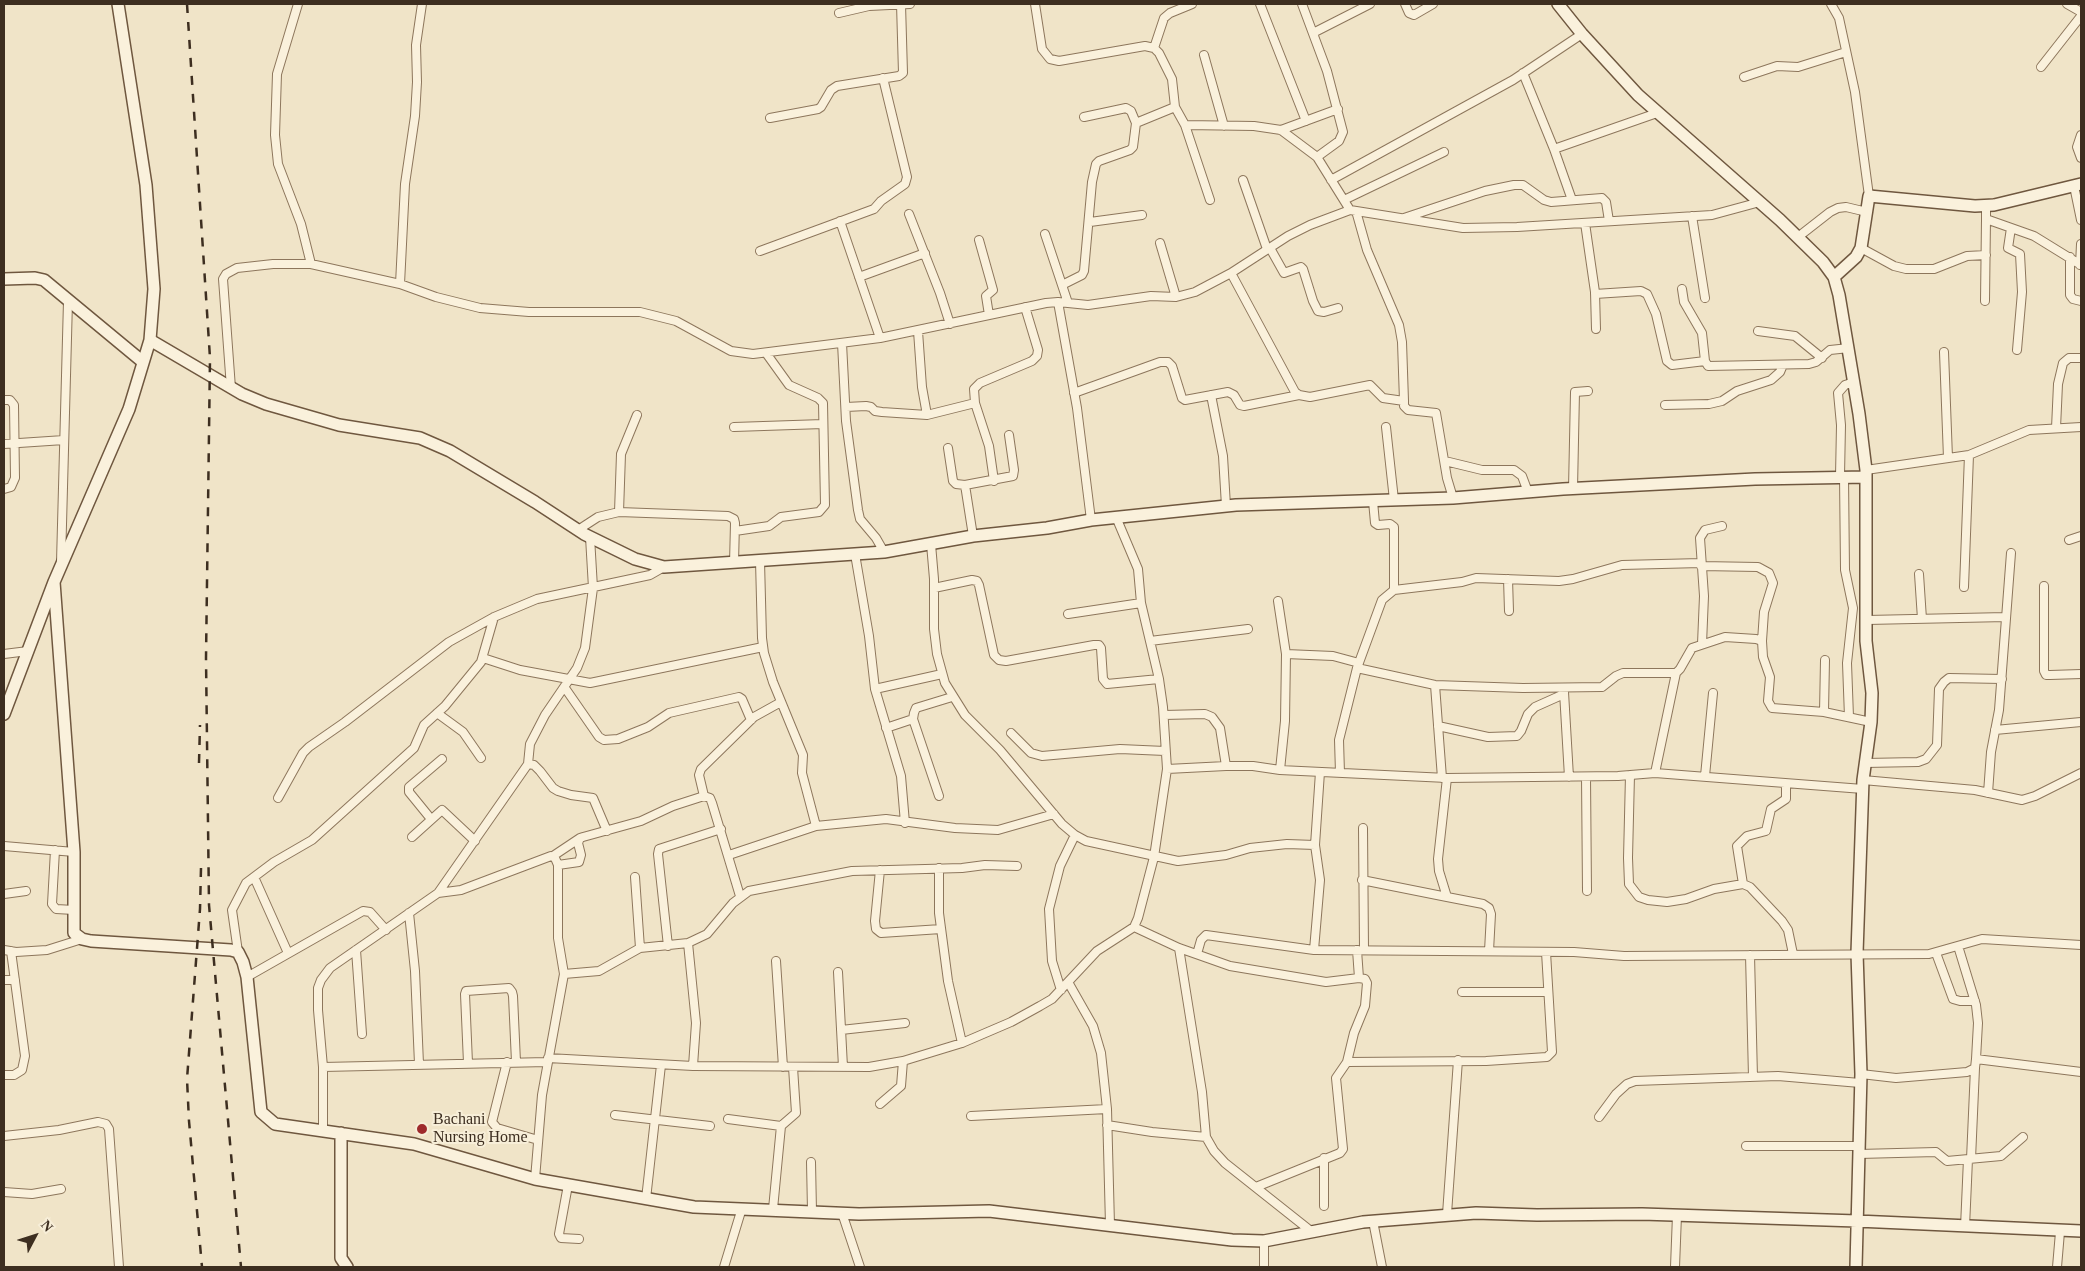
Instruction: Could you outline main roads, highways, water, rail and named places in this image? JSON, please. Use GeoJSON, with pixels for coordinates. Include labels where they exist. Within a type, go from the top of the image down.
{"type":"FeatureCollection","features":[{"type":"Feature","properties":{"kind":"railway"},"geometry":{"type":"LineString","coordinates":[[187,4],[210,358],[206,658],[209,905],[241,1267]]}},
{"type":"Feature","properties":{"kind":"railway"},"geometry":{"type":"LineString","coordinates":[[199,763],[200,725]]}},
{"type":"Feature","properties":{"kind":"railway"},"geometry":{"type":"LineString","coordinates":[[201,868],[200,909],[187,1079],[202,1267]]}},
{"type":"Feature","properties":{"kind":"place","name":"Bachani Nursing Home"},"geometry":{"type":"Point","coordinates":[422,1129]}}]}
